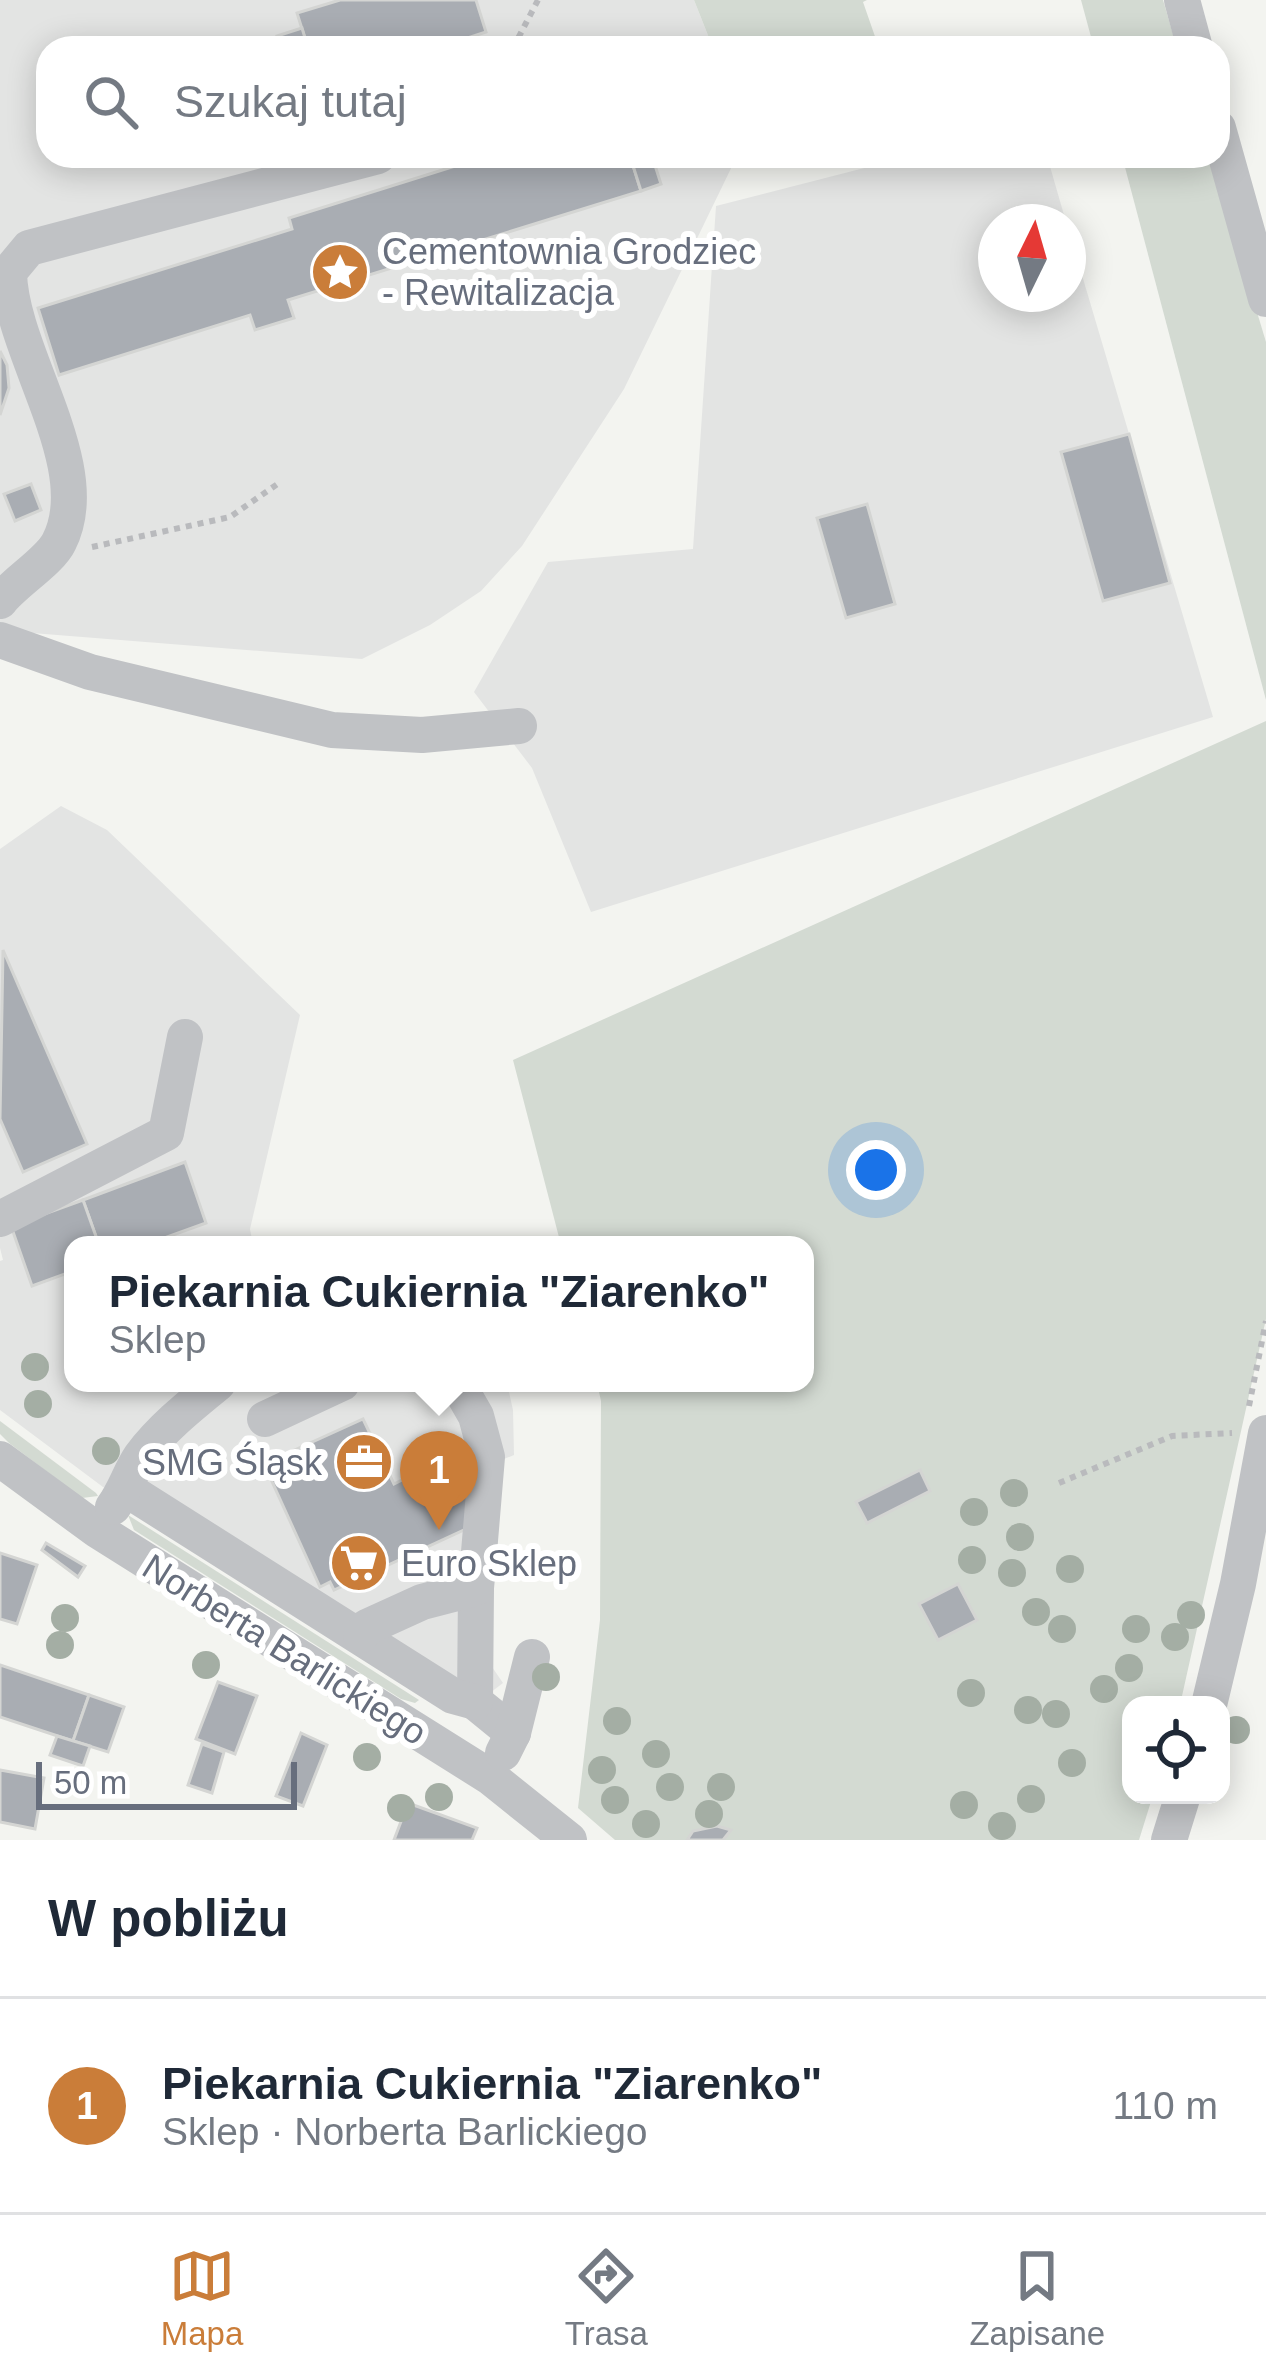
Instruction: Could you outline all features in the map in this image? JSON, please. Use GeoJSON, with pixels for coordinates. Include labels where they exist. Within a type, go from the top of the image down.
{"type":"FeatureCollection","features":[{"type":"Feature","properties":{"kind":"street"},"geometry":{"type":"LineString","coordinates":[[1182,0],[1192,36]]}},
{"type":"Feature","properties":{"kind":"street"},"geometry":{"type":"LineString","coordinates":[[0,601],[59,544],[70,501],[61,451],[9,301],[9,272],[29,248],[332,168]]}},
{"type":"Feature","properties":{"kind":"street"},"geometry":{"type":"LineString","coordinates":[[1229,168],[1266,299]]}},
{"type":"Feature","properties":{"kind":"street"},"geometry":{"type":"LineString","coordinates":[[0,640],[90,672],[332,730],[422,735],[519,726]]}},
{"type":"Feature","properties":{"kind":"street"},"geometry":{"type":"LineString","coordinates":[[0,1219],[166,1133],[184,1037]]}},
{"type":"Feature","properties":{"kind":"street"},"geometry":{"type":"LineString","coordinates":[[97,1530],[126,1490],[138,1460],[207,1392]]}},
{"type":"Feature","properties":{"kind":"street"},"geometry":{"type":"LineString","coordinates":[[265,1419],[323,1392]]}},
{"type":"Feature","properties":{"kind":"street"},"geometry":{"type":"LineString","coordinates":[[462,1392],[476,1417],[487,1456],[476,1588],[475,1702]]}},
{"type":"Feature","properties":{"kind":"street"},"geometry":{"type":"LineString","coordinates":[[1211,1696],[1238,1584],[1255,1433]]}},
{"type":"Feature","properties":{"kind":"street","name":"Norberta Barlickiego"},"geometry":{"type":"LineString","coordinates":[[0,1459],[97,1530],[490,1777],[569,1840]]}},
{"type":"Feature","properties":{"kind":"street"},"geometry":{"type":"LineString","coordinates":[[126,1490],[453,1696],[475,1702],[513,1733]]}},
{"type":"Feature","properties":{"kind":"street"},"geometry":{"type":"LineString","coordinates":[[361,1635],[367,1627],[422,1602],[476,1588]]}},
{"type":"Feature","properties":{"kind":"street"},"geometry":{"type":"LineString","coordinates":[[490,1777],[513,1733],[532,1657]]}},
{"type":"Feature","properties":{"kind":"street"},"geometry":{"type":"LineString","coordinates":[[1169,1840],[1180,1804]]}},
{"type":"Feature","properties":{"kind":"path"},"geometry":{"type":"LineString","coordinates":[[519,36],[538,0]]}},
{"type":"Feature","properties":{"kind":"path"},"geometry":{"type":"LineString","coordinates":[[59,544],[95,548],[230,518],[280,483]]}},
{"type":"Feature","properties":{"kind":"path"},"geometry":{"type":"LineString","coordinates":[[1059,1483],[1172,1436],[1255,1433]]}},
{"type":"Feature","properties":{"kind":"shaded area","name":"Cementownia Grodziec - Rewitalizacja"},"geometry":{"type":"Polygon","coordinates":[[[0,0],[694,0],[708,36],[36,36],[36,168],[731,168],[624,389],[522,546],[481,591],[430,625],[362,659],[32,633],[0,622],[0,0]]]}},
{"type":"Feature","properties":{"kind":"shaded area"},"geometry":{"type":"Polygon","coordinates":[[[694,0],[867,0],[863,2],[875,36],[708,36],[694,0]]]}},
{"type":"Feature","properties":{"kind":"shaded area"},"geometry":{"type":"Polygon","coordinates":[[[1081,0],[1163,0],[1174,36],[1091,36],[1081,0]]]}},
{"type":"Feature","properties":{"kind":"shaded area"},"geometry":{"type":"Polygon","coordinates":[[[864,168],[1050,168],[1061,204],[978,204],[978,312],[1086,312],[1086,289],[1213,717],[591,912],[532,768],[474,692],[548,562],[693,549],[716,206],[864,168]]]}},
{"type":"Feature","properties":{"kind":"shaded area"},"geometry":{"type":"Polygon","coordinates":[[[1125,168],[1214,168],[1266,342],[1266,700],[1125,168]]]}},
{"type":"Feature","properties":{"kind":"shaded area"},"geometry":{"type":"Polygon","coordinates":[[[1266,721],[1266,1319],[1182,1696],[1122,1696],[1122,1804],[1150,1804],[1139,1840],[615,1840],[578,1808],[600,1620],[599,1392],[814,1392],[814,1236],[559,1236],[513,1060],[1266,721]]]}},
{"type":"Feature","properties":{"kind":"shaded area"},"geometry":{"type":"Polygon","coordinates":[[[61,806],[107,830],[300,1015],[251,1236],[64,1236],[64,1392],[509,1392],[514,1455],[504,1459],[488,1661],[503,1683],[461,1715],[103,1487],[0,1410],[0,849],[61,806]]]}},
{"type":"Feature","properties":{"kind":"shaded area"},"geometry":{"type":"Polygon","coordinates":[[[0,1421],[98,1496],[82,1498],[9,1443],[0,1434],[0,1421]]]}},
{"type":"Feature","properties":{"kind":"shaded area"},"geometry":{"type":"Polygon","coordinates":[[[128,1515],[419,1700],[401,1699],[134,1530],[128,1515]]]}},
{"type":"Feature","properties":{"kind":"building"},"geometry":{"type":"Polygon","coordinates":[[[340,0],[476,0],[486,32],[474,36],[304,36],[297,13],[340,0]]]}},
{"type":"Feature","properties":{"kind":"building"},"geometry":{"type":"Polygon","coordinates":[[[302,28],[304,36],[277,36],[302,28]]]}},
{"type":"Feature","properties":{"kind":"building"},"geometry":{"type":"Polygon","coordinates":[[[449,168],[634,168],[641,191],[288,300],[294,318],[255,330],[250,315],[59,375],[38,308],[292,229],[289,218],[449,168]]]}},
{"type":"Feature","properties":{"kind":"building"},"geometry":{"type":"Polygon","coordinates":[[[634,168],[656,168],[661,184],[641,191],[634,168]]]}},
{"type":"Feature","properties":{"kind":"building"},"geometry":{"type":"Polygon","coordinates":[[[0,351],[9,388],[0,415],[0,351]]]}},
{"type":"Feature","properties":{"kind":"building"},"geometry":{"type":"Polygon","coordinates":[[[1129,434],[1170,583],[1103,601],[1061,452],[1129,434]]]}},
{"type":"Feature","properties":{"kind":"building"},"geometry":{"type":"Polygon","coordinates":[[[31,484],[41,510],[15,521],[4,494],[31,484]]]}},
{"type":"Feature","properties":{"kind":"building"},"geometry":{"type":"Polygon","coordinates":[[[867,504],[895,604],[846,618],[817,518],[867,504]]]}},
{"type":"Feature","properties":{"kind":"building"},"geometry":{"type":"Polygon","coordinates":[[[3,950],[87,1144],[23,1172],[0,1119],[3,950]]]}},
{"type":"Feature","properties":{"kind":"building"},"geometry":{"type":"Polygon","coordinates":[[[185,1162],[206,1223],[170,1236],[96,1236],[83,1200],[185,1162]]]}},
{"type":"Feature","properties":{"kind":"building"},"geometry":{"type":"Polygon","coordinates":[[[83,1200],[96,1236],[64,1236],[64,1274],[32,1286],[11,1226],[83,1200]]]}},
{"type":"Feature","properties":{"kind":"building"},"geometry":{"type":"Polygon","coordinates":[[[363,1419],[394,1484],[428,1467],[450,1467],[451,1458],[468,1458],[468,1528],[334,1590],[330,1582],[320,1587],[264,1464],[363,1419]]]}},
{"type":"Feature","properties":{"kind":"building"},"geometry":{"type":"Polygon","coordinates":[[[920,1470],[930,1491],[867,1523],[856,1502],[920,1470]]]}},
{"type":"Feature","properties":{"kind":"building"},"geometry":{"type":"Polygon","coordinates":[[[46,1543],[85,1566],[78,1577],[42,1550],[46,1543]]]}},
{"type":"Feature","properties":{"kind":"building"},"geometry":{"type":"Polygon","coordinates":[[[0,1553],[37,1565],[17,1624],[0,1619],[0,1553]]]}},
{"type":"Feature","properties":{"kind":"building"},"geometry":{"type":"Polygon","coordinates":[[[958,1584],[977,1620],[938,1640],[919,1604],[958,1584]]]}},
{"type":"Feature","properties":{"kind":"building"},"geometry":{"type":"Polygon","coordinates":[[[0,1665],[89,1695],[73,1741],[0,1717],[0,1665]]]}},
{"type":"Feature","properties":{"kind":"building"},"geometry":{"type":"Polygon","coordinates":[[[218,1682],[257,1696],[235,1754],[196,1739],[218,1682]]]}},
{"type":"Feature","properties":{"kind":"building"},"geometry":{"type":"Polygon","coordinates":[[[89,1695],[124,1707],[108,1752],[73,1741],[89,1695]]]}},
{"type":"Feature","properties":{"kind":"building"},"geometry":{"type":"Polygon","coordinates":[[[301,1733],[327,1745],[303,1806],[276,1796],[301,1733]]]}},
{"type":"Feature","properties":{"kind":"building"},"geometry":{"type":"Polygon","coordinates":[[[57,1736],[90,1746],[83,1766],[50,1755],[57,1736]]]}},
{"type":"Feature","properties":{"kind":"building"},"geometry":{"type":"Polygon","coordinates":[[[202,1744],[224,1752],[212,1793],[188,1785],[202,1744]]]}},
{"type":"Feature","properties":{"kind":"building"},"geometry":{"type":"Polygon","coordinates":[[[0,1770],[44,1778],[35,1829],[0,1822],[0,1770]]]}},
{"type":"Feature","properties":{"kind":"building"},"geometry":{"type":"Polygon","coordinates":[[[408,1803],[477,1828],[472,1840],[394,1840],[408,1803]]]}},
{"type":"Feature","properties":{"kind":"building"},"geometry":{"type":"Polygon","coordinates":[[[717,1826],[731,1830],[723,1840],[687,1840],[693,1831],[717,1826]]]}},
{"type":"Feature","properties":{"kind":"place","name":"Cementownia Grodziec - Rewitalizacja"},"geometry":{"type":"Point","coordinates":[340,272]}},
{"type":"Feature","properties":{"kind":"place","name":"SMG Śląsk"},"geometry":{"type":"Point","coordinates":[364,1462]}},
{"type":"Feature","properties":{"kind":"place","name":"Piekarnia Cukiernia \"Ziarenko\""},"geometry":{"type":"Point","coordinates":[439,1530]}},
{"type":"Feature","properties":{"kind":"place","name":"Euro Sklep"},"geometry":{"type":"Point","coordinates":[359,1563]}}]}
